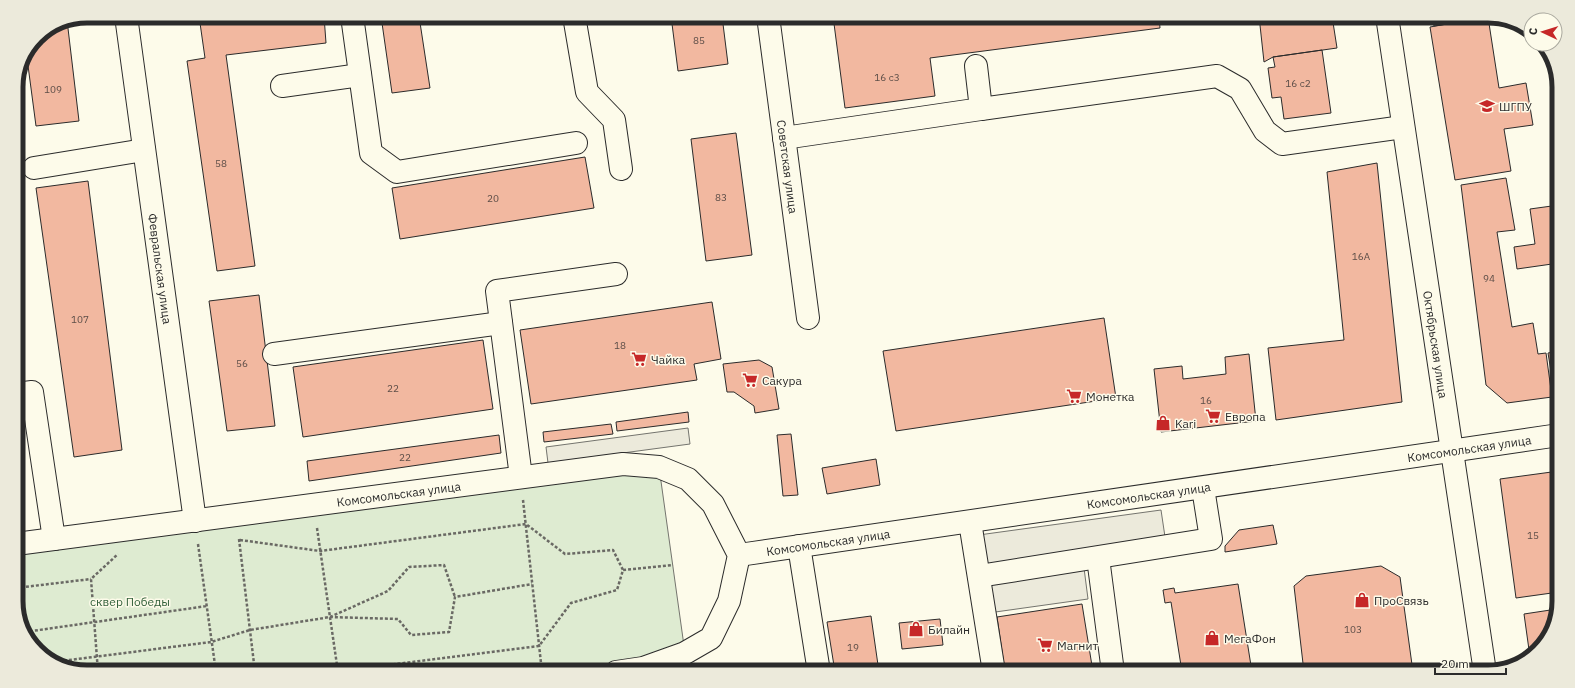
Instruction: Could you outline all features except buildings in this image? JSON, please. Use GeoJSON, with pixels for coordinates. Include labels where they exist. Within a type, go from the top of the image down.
{"type":"FeatureCollection","features":[{"type":"Feature","properties":{"kind":"main road","name":"Февральская улица"},"geometry":{"type":"LineString","coordinates":[[127,23],[195,521]]}},
{"type":"Feature","properties":{"kind":"main road"},"geometry":{"type":"LineString","coordinates":[[353,23],[371,153],[396,172],[576,142]]}},
{"type":"Feature","properties":{"kind":"main road"},"geometry":{"type":"LineString","coordinates":[[575,23],[587,92],[614,120],[621,169]]}},
{"type":"Feature","properties":{"kind":"main road","name":"Советская улица"},"geometry":{"type":"LineString","coordinates":[[769,23],[808,318]]}},
{"type":"Feature","properties":{"kind":"main road","name":"Октябрьская улица"},"geometry":{"type":"LineString","coordinates":[[1388,23],[1483,665]]}},
{"type":"Feature","properties":{"kind":"main road"},"geometry":{"type":"LineString","coordinates":[[976,66],[981,109]]}},
{"type":"Feature","properties":{"kind":"main road"},"geometry":{"type":"LineString","coordinates":[[282,86],[360,74]]}},
{"type":"Feature","properties":{"kind":"main road"},"geometry":{"type":"LineString","coordinates":[[784,138],[1217,76],[1240,89],[1265,131],[1282,144],[1403,127]]}},
{"type":"Feature","properties":{"kind":"main road"},"geometry":{"type":"LineString","coordinates":[[34,168],[144,150]]}},
{"type":"Feature","properties":{"kind":"main road"},"geometry":{"type":"LineString","coordinates":[[521,477],[497,291],[616,274]]}},
{"type":"Feature","properties":{"kind":"main road"},"geometry":{"type":"LineString","coordinates":[[274,354],[501,323]]}},
{"type":"Feature","properties":{"kind":"main road"},"geometry":{"type":"LineString","coordinates":[[23,393],[32,392],[54,539]]}},
{"type":"Feature","properties":{"kind":"main road","name":"Комсомольская улица"},"geometry":{"type":"LineString","coordinates":[[23,543],[623,464],[659,467],[688,479],[713,504],[739,555],[1452,452],[1552,436]]}},
{"type":"Feature","properties":{"kind":"main road"},"geometry":{"type":"LineString","coordinates":[[979,576],[1211,540],[1203,488]]}},
{"type":"Feature","properties":{"kind":"main road"},"geometry":{"type":"LineString","coordinates":[[970,522],[993,665]]}},
{"type":"Feature","properties":{"kind":"main road"},"geometry":{"type":"LineString","coordinates":[[799,546],[818,665]]}},
{"type":"Feature","properties":{"kind":"main road"},"geometry":{"type":"LineString","coordinates":[[652,665],[686,653],[710,638],[729,601],[739,555]]}},
{"type":"Feature","properties":{"kind":"main road"},"geometry":{"type":"LineString","coordinates":[[1098,558],[1112,665]]}},
{"type":"Feature","properties":{"kind":"path"},"geometry":{"type":"LineString","coordinates":[[521,477],[541,665]]}},
{"type":"Feature","properties":{"kind":"path"},"geometry":{"type":"LineString","coordinates":[[313,505],[337,665]]}},
{"type":"Feature","properties":{"kind":"path"},"geometry":{"type":"LineString","coordinates":[[236,515],[255,665]]}},
{"type":"Feature","properties":{"kind":"path"},"geometry":{"type":"LineString","coordinates":[[195,521],[215,665]]}},
{"type":"Feature","properties":{"kind":"path"},"geometry":{"type":"LineString","coordinates":[[240,540],[320,550],[526,524],[565,554],[613,550],[623,570],[617,590],[571,603],[539,646],[392,665]]}},
{"type":"Feature","properties":{"kind":"path"},"geometry":{"type":"LineString","coordinates":[[23,587],[91,579],[119,553]]}},
{"type":"Feature","properties":{"kind":"path"},"geometry":{"type":"LineString","coordinates":[[65,661],[211,642],[250,630],[330,617],[398,619],[411,635],[449,632],[455,596],[444,565],[410,567],[388,591],[330,617]]}},
{"type":"Feature","properties":{"kind":"path"},"geometry":{"type":"LineString","coordinates":[[623,570],[673,565]]}},
{"type":"Feature","properties":{"kind":"path"},"geometry":{"type":"LineString","coordinates":[[91,579],[98,665]]}},
{"type":"Feature","properties":{"kind":"path"},"geometry":{"type":"LineString","coordinates":[[455,596],[532,584]]}},
{"type":"Feature","properties":{"kind":"path"},"geometry":{"type":"LineString","coordinates":[[31,631],[207,606]]}},
{"type":"Feature","properties":{"kind":"green space","name":"сквер Победы"},"geometry":{"type":"Polygon","coordinates":[[[659,467],[685,653],[641,665],[75,664],[63,660],[48,652],[34,636],[26,621],[23,605],[23,544],[659,467]]]}},
{"type":"Feature","properties":{"kind":"shaded area"},"geometry":{"type":"Polygon","coordinates":[[[688,428],[690,444],[548,463],[546,447],[688,428]]]}},
{"type":"Feature","properties":{"kind":"shaded area"},"geometry":{"type":"Polygon","coordinates":[[[1161,510],[1168,557],[1084,568],[1088,599],[974,615],[964,537],[1161,510]]]}},
{"type":"Feature","properties":{"kind":"place","name":"ШГПУ"},"geometry":{"type":"Point","coordinates":[1487,106]}},
{"type":"Feature","properties":{"kind":"place","name":"Чайка"},"geometry":{"type":"Point","coordinates":[639,359]}},
{"type":"Feature","properties":{"kind":"place","name":"Сакура"},"geometry":{"type":"Point","coordinates":[750,380]}},
{"type":"Feature","properties":{"kind":"place","name":"Монетка"},"geometry":{"type":"Point","coordinates":[1074,396]}},
{"type":"Feature","properties":{"kind":"place","name":"Европа"},"geometry":{"type":"Point","coordinates":[1213,416]}},
{"type":"Feature","properties":{"kind":"place","name":"Kari"},"geometry":{"type":"Point","coordinates":[1163,423]}},
{"type":"Feature","properties":{"kind":"place","name":"ПроСвязь"},"geometry":{"type":"Point","coordinates":[1362,600]}},
{"type":"Feature","properties":{"kind":"place","name":"Билайн"},"geometry":{"type":"Point","coordinates":[916,629]}},
{"type":"Feature","properties":{"kind":"place","name":"МегаФон"},"geometry":{"type":"Point","coordinates":[1212,638]}},
{"type":"Feature","properties":{"kind":"place","name":"Магнит"},"geometry":{"type":"Point","coordinates":[1045,645]}}]}
